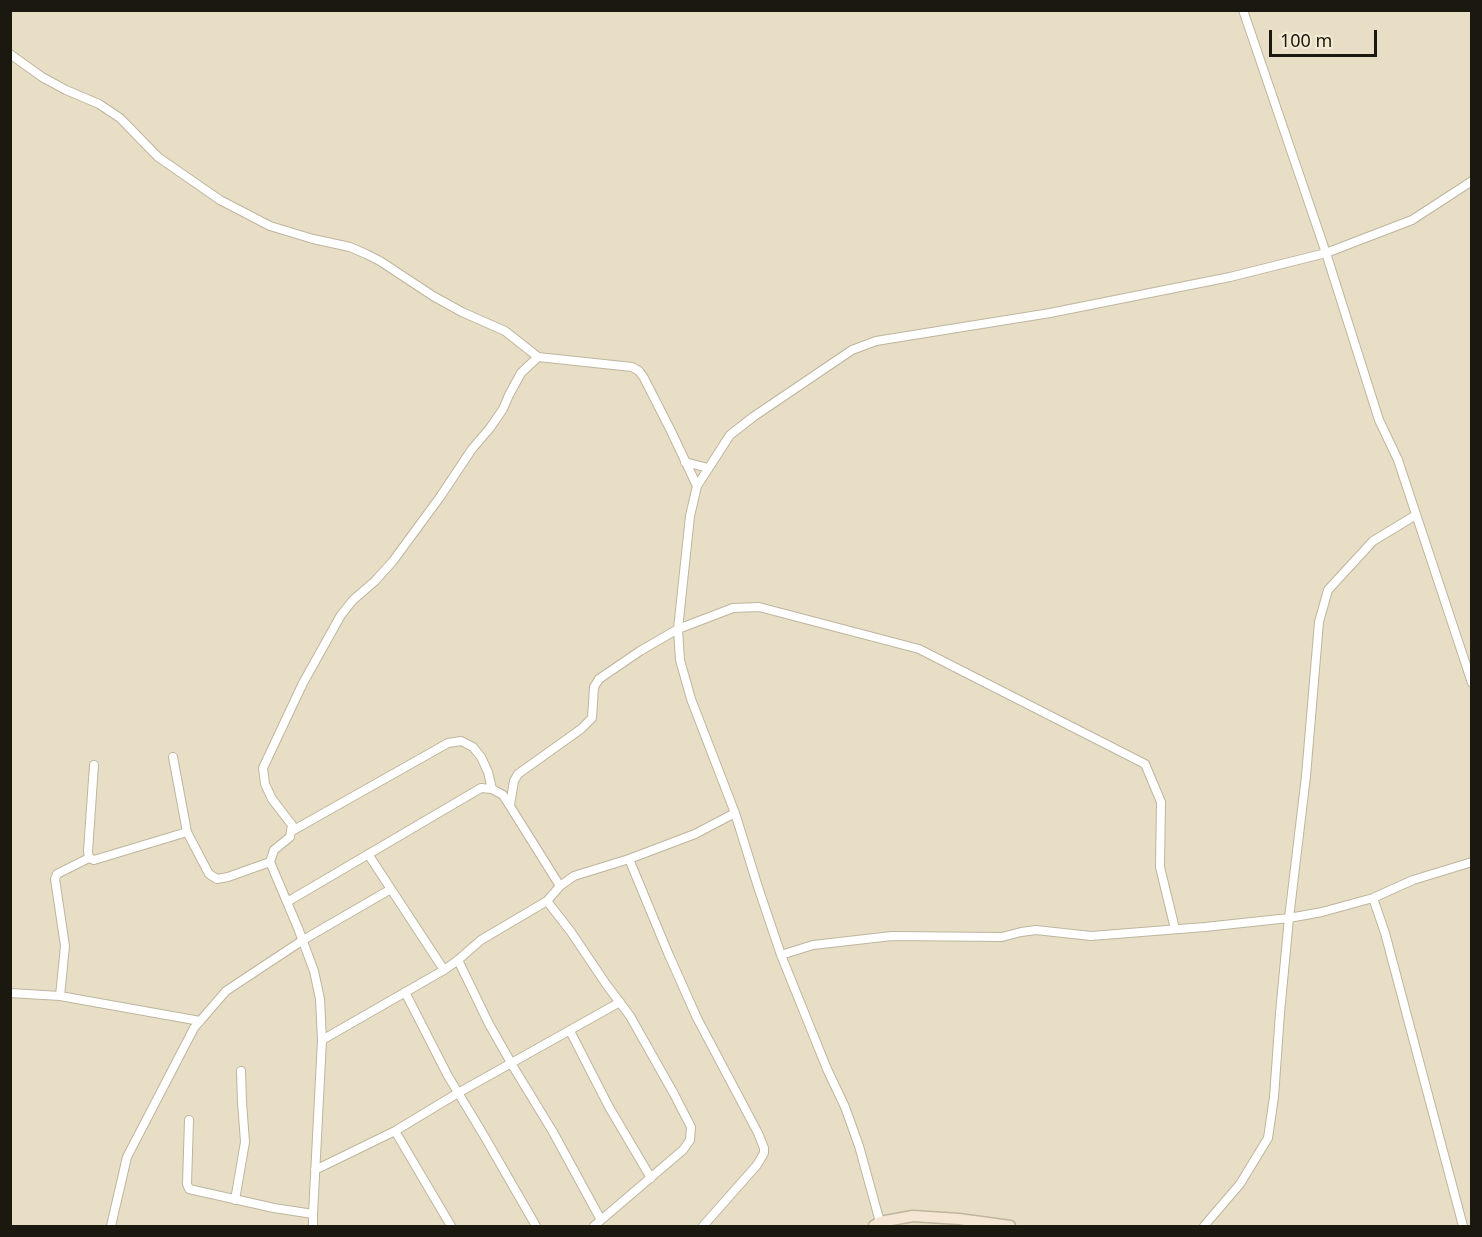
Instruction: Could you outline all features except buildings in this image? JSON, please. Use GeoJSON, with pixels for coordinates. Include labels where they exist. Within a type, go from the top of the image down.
{"type":"FeatureCollection","features":[{"type":"Feature","properties":{"kind":"street"},"geometry":{"type":"LineString","coordinates":[[1243,10],[1326,253],[1379,420],[1398,460],[1472,683]]}},
{"type":"Feature","properties":{"kind":"street"},"geometry":{"type":"LineString","coordinates":[[10,54],[42,77],[99,104],[120,118],[158,157],[220,200],[270,226],[350,247],[366,254],[433,297],[506,331],[538,357],[632,367],[639,371],[697,486]]}},
{"type":"Feature","properties":{"kind":"street"},"geometry":{"type":"LineString","coordinates":[[1010,1227],[959,1219],[913,1216],[877,1224],[860,1146],[782,955],[735,813],[691,699],[680,660],[678,629],[690,516],[697,486],[730,435],[852,350],[876,341],[1050,313],[1230,277],[1326,253],[1412,220],[1472,181]]}},
{"type":"Feature","properties":{"kind":"street"},"geometry":{"type":"LineString","coordinates":[[313,1227],[322,1040],[320,999],[314,971],[303,940],[270,862],[273,850],[290,837],[292,825],[272,799],[263,768],[303,683],[341,615],[393,561],[472,449],[497,419],[521,373],[538,357]]}},
{"type":"Feature","properties":{"kind":"street"},"geometry":{"type":"LineString","coordinates":[[685,462],[708,468]]}},
{"type":"Feature","properties":{"kind":"street"},"geometry":{"type":"LineString","coordinates":[[1204,1227],[1240,1184],[1268,1138],[1274,1097],[1289,918],[1306,776],[1319,622],[1328,590],[1373,541],[1416,514]]}},
{"type":"Feature","properties":{"kind":"street"},"geometry":{"type":"LineString","coordinates":[[510,805],[514,781],[518,774],[581,729],[592,718],[594,687],[599,679],[678,629],[733,608],[759,607],[920,649],[1145,764],[1161,802],[1160,867],[1175,929]]}},
{"type":"Feature","properties":{"kind":"street"},"geometry":{"type":"LineString","coordinates":[[292,831],[448,743],[461,741],[473,747],[488,772],[492,789]]}},
{"type":"Feature","properties":{"kind":"street"},"geometry":{"type":"LineString","coordinates":[[173,757],[187,832],[209,874],[217,879],[228,877],[270,862]]}},
{"type":"Feature","properties":{"kind":"street"},"geometry":{"type":"LineString","coordinates":[[89,858],[94,765]]}},
{"type":"Feature","properties":{"kind":"street"},"geometry":{"type":"LineString","coordinates":[[287,902],[481,788],[492,789],[503,795],[560,886]]}},
{"type":"Feature","properties":{"kind":"street"},"geometry":{"type":"LineString","coordinates":[[322,1040],[444,970],[481,940],[547,901],[560,886],[574,876],[629,859],[695,834],[735,813]]}},
{"type":"Feature","properties":{"kind":"street"},"geometry":{"type":"LineString","coordinates":[[60,996],[65,946],[55,879],[57,874],[89,858],[94,860],[187,832]]}},
{"type":"Feature","properties":{"kind":"street"},"geometry":{"type":"LineString","coordinates":[[368,855],[444,970]]}},
{"type":"Feature","properties":{"kind":"street"},"geometry":{"type":"LineString","coordinates":[[629,859],[697,1018],[764,1148],[764,1153],[757,1165],[703,1227]]}},
{"type":"Feature","properties":{"kind":"street"},"geometry":{"type":"LineString","coordinates":[[782,955],[813,945],[892,936],[1002,937],[1036,930],[1091,936],[1289,918],[1322,912],[1373,898],[1413,880],[1472,862]]}},
{"type":"Feature","properties":{"kind":"street"},"geometry":{"type":"LineString","coordinates":[[111,1227],[127,1157],[194,1028],[226,991],[303,940],[391,889]]}},
{"type":"Feature","properties":{"kind":"street"},"geometry":{"type":"LineString","coordinates":[[1373,898],[1385,933],[1463,1227]]}},
{"type":"Feature","properties":{"kind":"street"},"geometry":{"type":"LineString","coordinates":[[547,901],[630,1016],[691,1127],[690,1140],[683,1150],[594,1227]]}},
{"type":"Feature","properties":{"kind":"street"},"geometry":{"type":"LineString","coordinates":[[458,960],[489,1024],[553,1131],[601,1220]]}},
{"type":"Feature","properties":{"kind":"street"},"geometry":{"type":"LineString","coordinates":[[405,992],[448,1076],[536,1227]]}},
{"type":"Feature","properties":{"kind":"street"},"geometry":{"type":"LineString","coordinates":[[10,993],[60,996],[200,1021]]}},
{"type":"Feature","properties":{"kind":"street"},"geometry":{"type":"LineString","coordinates":[[315,1170],[395,1131],[620,1002]]}},
{"type":"Feature","properties":{"kind":"street"},"geometry":{"type":"LineString","coordinates":[[570,1030],[609,1107],[651,1178]]}},
{"type":"Feature","properties":{"kind":"street"},"geometry":{"type":"LineString","coordinates":[[236,1200],[245,1142],[241,1071]]}},
{"type":"Feature","properties":{"kind":"street"},"geometry":{"type":"LineString","coordinates":[[189,1120],[187,1184],[189,1189],[274,1208],[313,1214]]}},
{"type":"Feature","properties":{"kind":"street"},"geometry":{"type":"LineString","coordinates":[[395,1131],[451,1227]]}}]}
